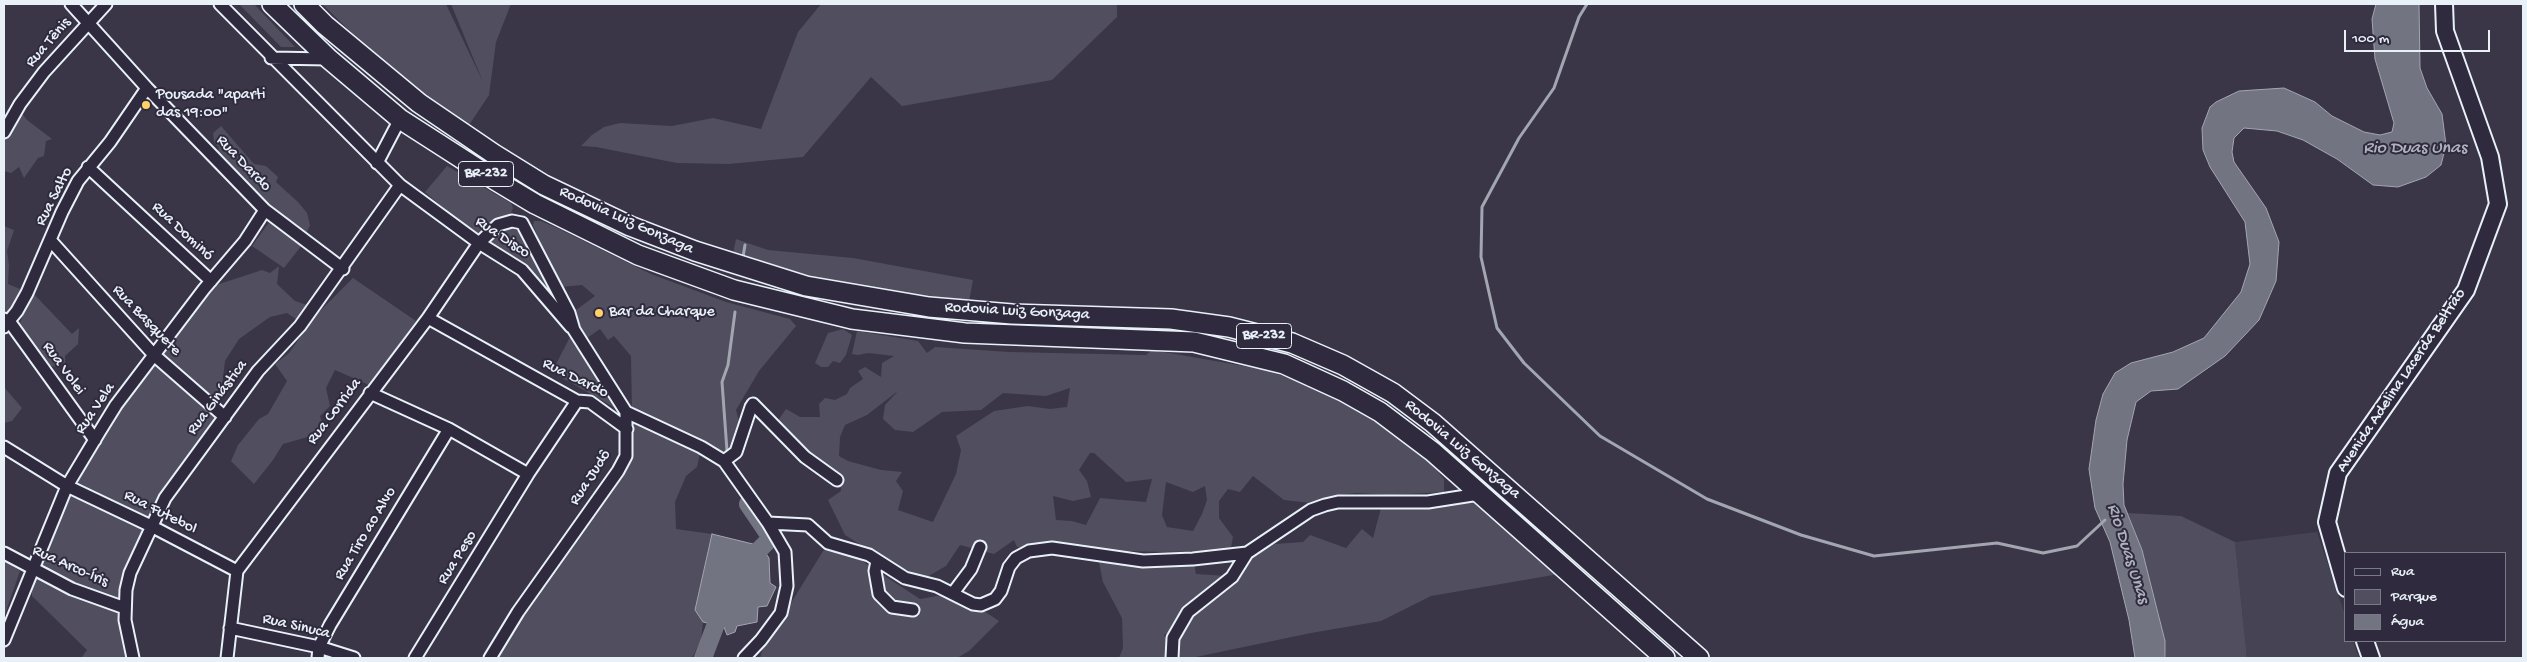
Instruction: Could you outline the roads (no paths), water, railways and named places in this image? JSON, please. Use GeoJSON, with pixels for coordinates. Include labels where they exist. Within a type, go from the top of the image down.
{"type":"FeatureCollection","features":[{"type":"Feature","properties":{"kind":"highway","name":"Rodovia Luiz Gonzaga"},"geometry":{"type":"LineString","coordinates":[[272,4],[329,59],[400,119],[535,204],[638,255],[734,290],[852,319],[965,333],[1194,342],[1284,364],[1343,391],[1380,412],[1433,452],[1665,658]]}},
{"type":"Feature","properties":{"kind":"highway","name":"Rodovia Luiz Gonzaga"},"geometry":{"type":"LineString","coordinates":[[304,4],[325,25],[419,103],[494,154],[544,185],[630,226],[695,251],[806,286],[920,306],[1012,314],[1171,319],[1229,327],[1292,343],[1343,365],[1393,393],[1440,428],[1699,658]]}},
{"type":"Feature","properties":{"kind":"main road","name":"Avenida Adelina Lacerda Beltrão"},"geometry":{"type":"LineString","coordinates":[[2344,581],[2328,522],[2338,473],[2466,290],[2498,204],[2490,157],[2446,31],[2444,4]]}},
{"type":"Feature","properties":{"kind":"main road"},"geometry":{"type":"LineString","coordinates":[[2365,642],[2371,658]]}},
{"type":"Feature","properties":{"kind":"street","name":"Rua Dardo"},"geometry":{"type":"LineString","coordinates":[[70,4],[90,22],[147,88],[265,210],[343,269]]}},
{"type":"Feature","properties":{"kind":"street","name":"Rua Tênis"},"geometry":{"type":"LineString","coordinates":[[4,132],[20,104],[44,72],[106,4]]}},
{"type":"Feature","properties":{"kind":"street","name":"Rua Disco"},"geometry":{"type":"LineString","coordinates":[[220,4],[271,58],[400,185],[479,243],[522,270],[574,330]]}},
{"type":"Feature","properties":{"kind":"street"},"geometry":{"type":"LineString","coordinates":[[271,58],[329,59]]}},
{"type":"Feature","properties":{"kind":"street","name":"Rua Salto"},"geometry":{"type":"LineString","coordinates":[[6,322],[27,294],[70,194],[88,167],[110,142],[147,88]]}},
{"type":"Feature","properties":{"kind":"street"},"geometry":{"type":"LineString","coordinates":[[377,163],[400,119]]}},
{"type":"Feature","properties":{"kind":"street","name":"Rua Dominó"},"geometry":{"type":"LineString","coordinates":[[88,167],[210,281],[244,241],[265,210]]}},
{"type":"Feature","properties":{"kind":"street","name":"Rua Ginástica"},"geometry":{"type":"LineString","coordinates":[[133,658],[125,608],[130,573],[151,526],[178,478],[258,371],[300,326],[343,269],[400,185]]}},
{"type":"Feature","properties":{"kind":"street"},"geometry":{"type":"LineString","coordinates":[[522,223],[535,204]]}},
{"type":"Feature","properties":{"kind":"street","name":"Rua Corrida"},"geometry":{"type":"LineString","coordinates":[[227,658],[237,571],[428,318],[479,243],[498,225],[512,221],[522,223]]}},
{"type":"Feature","properties":{"kind":"street","name":"Rua Judô"},"geometry":{"type":"LineString","coordinates":[[490,658],[518,612],[618,471],[626,456],[628,429],[626,412],[574,330],[568,313],[522,223]]}},
{"type":"Feature","properties":{"kind":"street","name":"Rua Basquete"},"geometry":{"type":"LineString","coordinates":[[51,241],[154,355],[225,417]]}},
{"type":"Feature","properties":{"kind":"street","name":"Rua Vela"},"geometry":{"type":"LineString","coordinates":[[4,640],[68,486],[116,405],[210,281]]}},
{"type":"Feature","properties":{"kind":"street","name":"Rua Dardo"},"geometry":{"type":"LineString","coordinates":[[428,318],[577,401],[590,402],[628,429]]}},
{"type":"Feature","properties":{"kind":"street","name":"Rua Volei"},"geometry":{"type":"LineString","coordinates":[[6,322],[95,440]]}},
{"type":"Feature","properties":{"kind":"street"},"geometry":{"type":"LineString","coordinates":[[370,393],[449,429],[528,474]]}},
{"type":"Feature","properties":{"kind":"street","name":"Rua Peso"},"geometry":{"type":"LineString","coordinates":[[415,658],[528,474],[577,401]]}},
{"type":"Feature","properties":{"kind":"street"},"geometry":{"type":"LineString","coordinates":[[724,462],[736,452],[750,407],[753,404],[806,457],[837,480]]}},
{"type":"Feature","properties":{"kind":"street"},"geometry":{"type":"LineString","coordinates":[[626,412],[701,447],[724,462],[768,522],[785,552],[787,586],[781,613],[761,640],[744,658]]}},
{"type":"Feature","properties":{"kind":"street","name":"Rua Tiro ao Alvo"},"geometry":{"type":"LineString","coordinates":[[318,653],[358,578],[449,429]]}},
{"type":"Feature","properties":{"kind":"street"},"geometry":{"type":"LineString","coordinates":[[4,447],[68,486]]}},
{"type":"Feature","properties":{"kind":"street","name":"Rua Futebol"},"geometry":{"type":"LineString","coordinates":[[68,486],[151,526],[237,571]]}},
{"type":"Feature","properties":{"kind":"street"},"geometry":{"type":"LineString","coordinates":[[1172,658],[1173,638],[1188,612],[1232,577],[1247,553],[1311,510],[1338,502],[1428,502],[1479,494]]}},
{"type":"Feature","properties":{"kind":"street"},"geometry":{"type":"LineString","coordinates":[[768,522],[808,525],[828,543],[869,555],[905,578],[937,586],[953,592],[973,604],[980,605],[995,599],[1001,591],[1009,567],[1016,558],[1040,549],[1052,548],[1143,561],[1193,559],[1247,553]]}},
{"type":"Feature","properties":{"kind":"street"},"geometry":{"type":"LineString","coordinates":[[953,592],[971,569],[980,547]]}},
{"type":"Feature","properties":{"kind":"street","name":"Rua Arco-Íris"},"geometry":{"type":"LineString","coordinates":[[4,553],[32,570],[72,589],[125,608]]}},
{"type":"Feature","properties":{"kind":"street"},"geometry":{"type":"LineString","coordinates":[[877,561],[875,571],[879,594],[892,607],[913,610]]}},
{"type":"Feature","properties":{"kind":"street","name":"Rua Sinuca"},"geometry":{"type":"LineString","coordinates":[[230,628],[318,653],[354,658]]}},
{"type":"Feature","properties":{"kind":"street"},"geometry":{"type":"LineString","coordinates":[[1641,637],[1650,658]]}},
{"type":"Feature","properties":{"kind":"water","name":"Rio Duas Unas"},"geometry":{"type":"Polygon","coordinates":[[[2376,4],[2419,4],[2420,68],[2427,88],[2442,114],[2446,145],[2441,165],[2426,177],[2398,187],[2373,185],[2337,159],[2303,140],[2277,131],[2244,128],[2234,138],[2232,152],[2234,162],[2266,208],[2279,242],[2276,281],[2259,320],[2225,356],[2178,389],[2151,391],[2136,402],[2127,440],[2123,484],[2124,505],[2142,550],[2165,641],[2165,658],[2135,658],[2129,620],[2110,542],[2095,508],[2089,469],[2096,420],[2103,394],[2115,373],[2131,363],[2173,352],[2204,338],[2241,292],[2250,264],[2245,222],[2210,167],[2203,150],[2202,128],[2210,107],[2239,91],[2284,88],[2315,102],[2332,116],[2364,132],[2380,135],[2392,132],[2394,123],[2375,59],[2372,19],[2376,4]]]}},
{"type":"Feature","properties":{"kind":"water"},"geometry":{"type":"Polygon","coordinates":[[[712,534],[761,546],[769,558],[770,583],[776,587],[767,606],[758,607],[757,622],[737,626],[735,632],[727,635],[724,627],[703,622],[695,610],[712,534]]]}},
{"type":"Feature","properties":{"kind":"waterway"},"geometry":{"type":"LineString","coordinates":[[1587,4],[1579,17],[1554,88],[1519,138],[1482,207],[1481,257],[1497,328],[1524,363],[1600,436],[1707,499],[1801,535],[1874,556],[1997,543],[2043,553],[2077,546],[2105,520]]}},
{"type":"Feature","properties":{"kind":"waterway"},"geometry":{"type":"LineString","coordinates":[[743,257],[745,245]]}},
{"type":"Feature","properties":{"kind":"waterway"},"geometry":{"type":"LineString","coordinates":[[727,451],[722,382],[728,365],[735,312]]}},
{"type":"Feature","properties":{"kind":"waterway"},"geometry":{"type":"LineString","coordinates":[[746,563],[771,538],[748,504]]}},
{"type":"Feature","properties":{"kind":"waterway"},"geometry":{"type":"LineString","coordinates":[[703,658],[724,603]]}},
{"type":"Feature","properties":{"kind":"place","name":"Pousada \"aparti das 19:00\""},"geometry":{"type":"Point","coordinates":[146,105]}},
{"type":"Feature","properties":{"kind":"place","name":"Bar da Charque"},"geometry":{"type":"Point","coordinates":[599,313]}}]}
